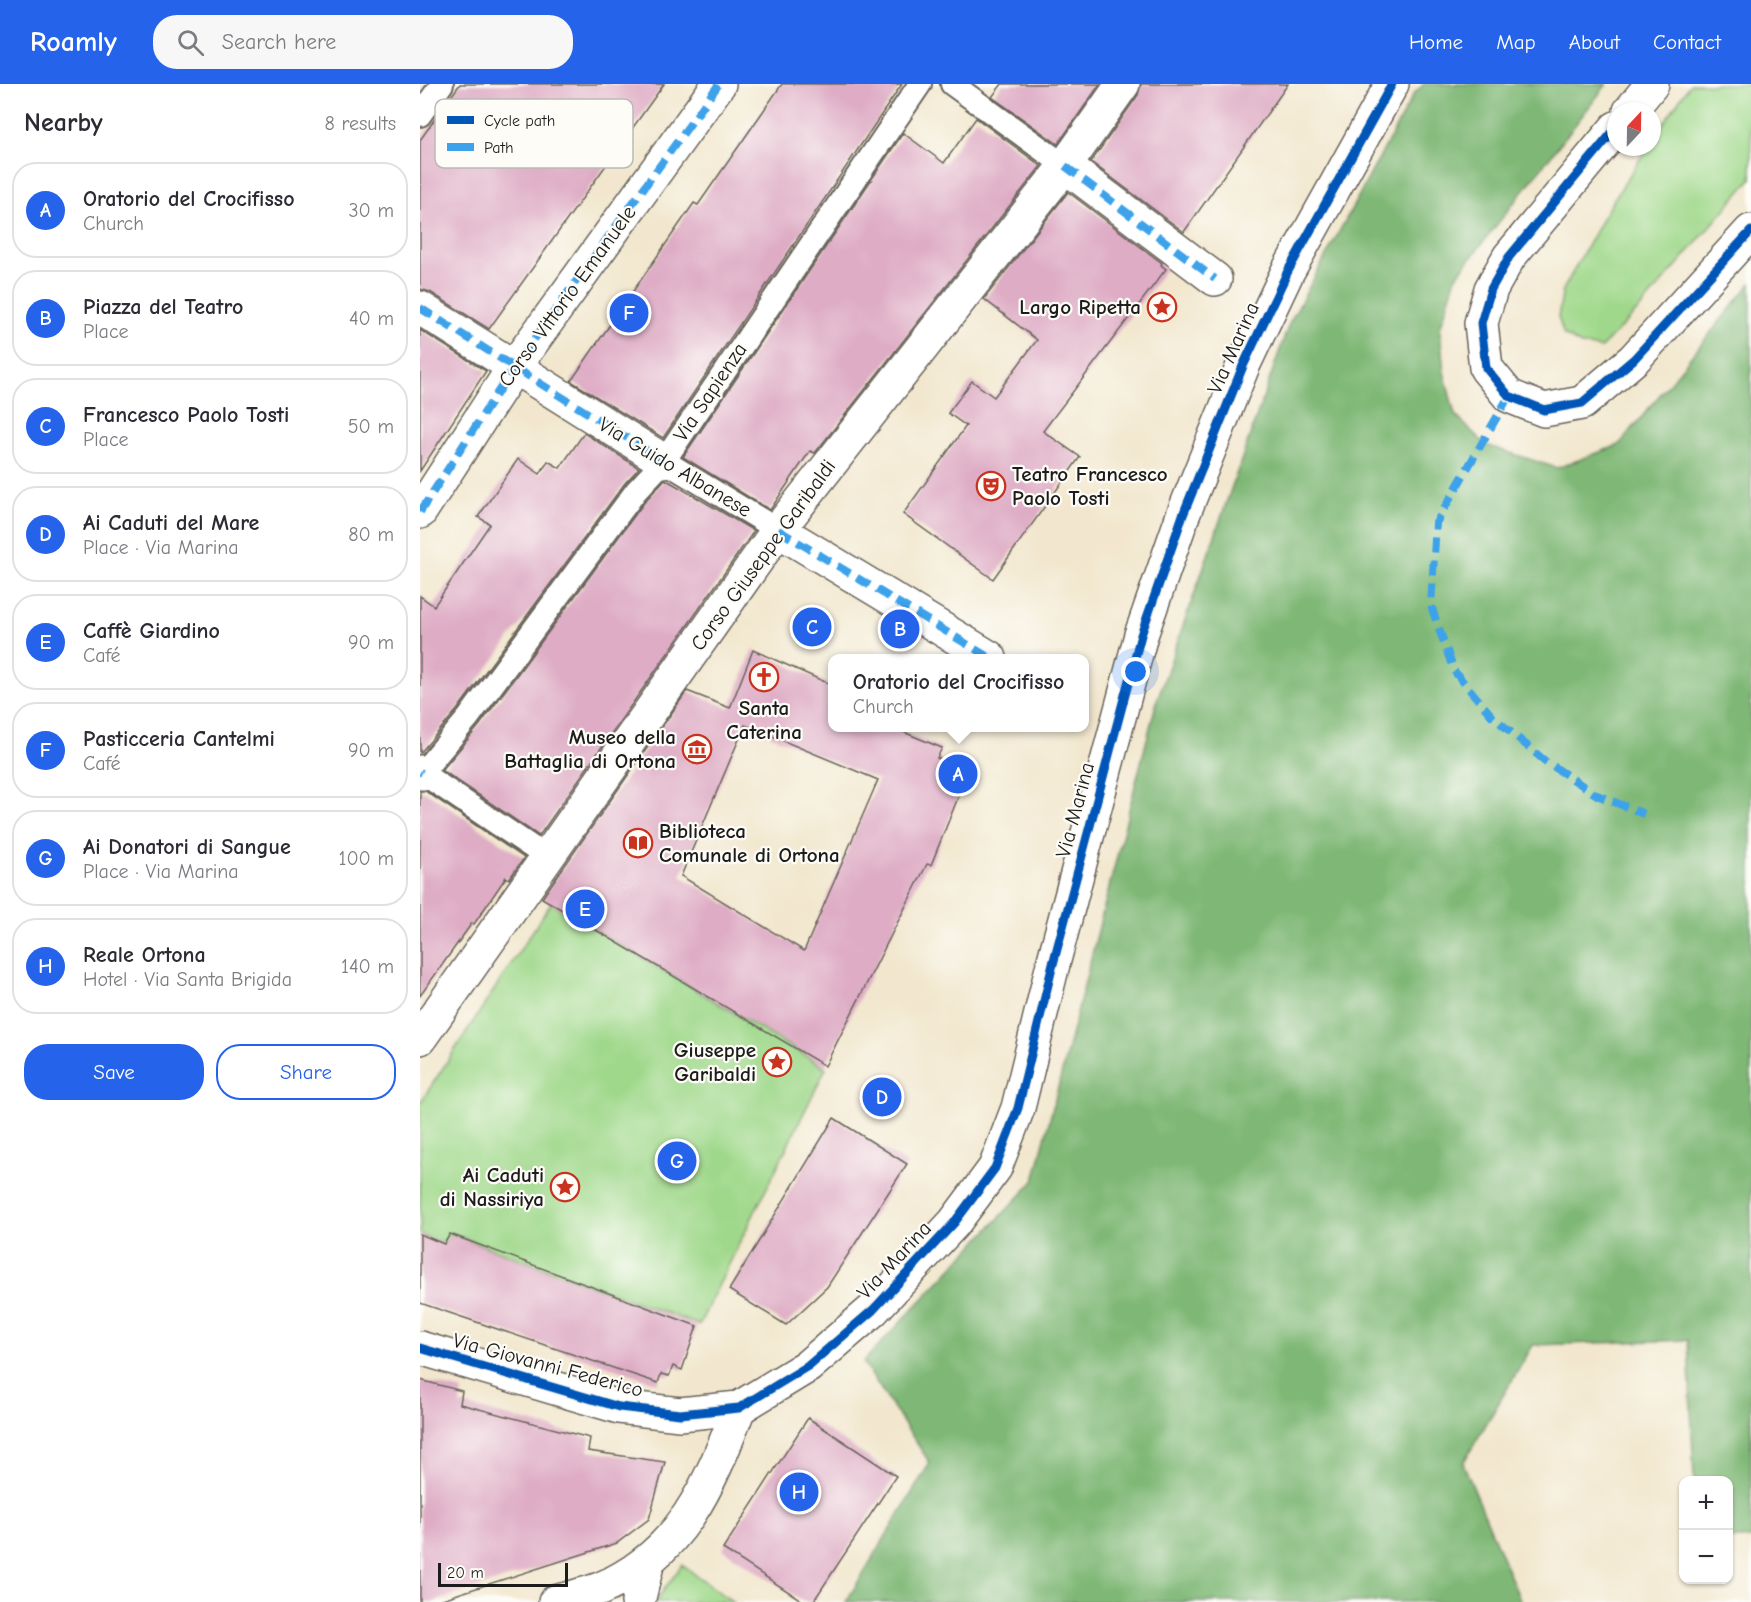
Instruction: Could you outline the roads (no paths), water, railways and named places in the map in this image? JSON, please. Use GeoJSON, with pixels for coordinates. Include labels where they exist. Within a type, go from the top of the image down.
{"type":"FeatureCollection","features":[{"type":"Feature","properties":{"kind":"street","name":"Corso Giuseppe Garibaldi"},"geometry":{"type":"LineString","coordinates":[[420,1038],[778,530],[1065,166],[1123,84]]}},
{"type":"Feature","properties":{"kind":"street","name":"Via Marina"},"geometry":{"type":"LineString","coordinates":[[739,1408],[808,1366],[873,1310],[954,1223],[994,1168],[1018,1108],[1053,964],[1141,635],[1183,515],[1243,366],[1288,271],[1392,84]]}},
{"type":"Feature","properties":{"kind":"street"},"geometry":{"type":"LineString","coordinates":[[1637,102],[1652,84]]}},
{"type":"Feature","properties":{"kind":"street","name":"Corso Vittorio Emanuele"},"geometry":{"type":"LineString","coordinates":[[420,512],[514,368],[712,86]]}},
{"type":"Feature","properties":{"kind":"street"},"geometry":{"type":"LineString","coordinates":[[1607,139],[1509,257],[1491,289],[1481,323],[1486,368],[1509,396],[1544,410],[1582,403],[1634,358],[1751,231]]}},
{"type":"Feature","properties":{"kind":"street"},"geometry":{"type":"LineString","coordinates":[[1065,166],[1215,279]]}},
{"type":"Feature","properties":{"kind":"street","name":"Via Guido Albanese"},"geometry":{"type":"LineString","coordinates":[[420,309],[664,461]]}},
{"type":"Feature","properties":{"kind":"street","name":"Via Guido Albanese"},"geometry":{"type":"LineString","coordinates":[[778,530],[983,654]]}},
{"type":"Feature","properties":{"kind":"street","name":"Via Giovanni Federico"},"geometry":{"type":"LineString","coordinates":[[420,1348],[619,1407],[680,1414],[739,1408]]}},
{"type":"Feature","properties":{"kind":"street"},"geometry":{"type":"LineString","coordinates":[[555,1602],[600,1588],[648,1561],[688,1520],[716,1468],[739,1408]]}},
{"type":"Feature","properties":{"kind":"street"},"geometry":{"type":"LineString","coordinates":[[638,1602],[648,1561]]}},
{"type":"Feature","properties":{"kind":"lane"},"geometry":{"type":"LineString","coordinates":[[420,115],[442,84]]}},
{"type":"Feature","properties":{"kind":"lane","name":"Via Sapienza"},"geometry":{"type":"LineString","coordinates":[[421,773],[468,718],[636,491],[664,461],[920,84]]}},
{"type":"Feature","properties":{"kind":"lane"},"geometry":{"type":"LineString","coordinates":[[952,84],[1065,166]]}},
{"type":"Feature","properties":{"kind":"lane","name":"Via Guido Albanese"},"geometry":{"type":"LineString","coordinates":[[664,461],[778,530]]}},
{"type":"Feature","properties":{"kind":"lane"},"geometry":{"type":"LineString","coordinates":[[421,773],[548,858]]}},
{"type":"Feature","properties":{"kind":"place","name":"Largo Ripetta"},"geometry":{"type":"Point","coordinates":[1162,307]}},
{"type":"Feature","properties":{"kind":"place","name":"Pasticceria Cantelmi"},"geometry":{"type":"Point","coordinates":[629,313]}},
{"type":"Feature","properties":{"kind":"place","name":"Teatro Francesco Paolo Tosti"},"geometry":{"type":"Point","coordinates":[991,486]}},
{"type":"Feature","properties":{"kind":"place","name":"Francesco Paolo Tosti"},"geometry":{"type":"Point","coordinates":[812,627]}},
{"type":"Feature","properties":{"kind":"place","name":"Piazza del Teatro"},"geometry":{"type":"Point","coordinates":[900,629]}},
{"type":"Feature","properties":{"kind":"place","name":"Santa Caterina"},"geometry":{"type":"Point","coordinates":[764,677]}},
{"type":"Feature","properties":{"kind":"place","name":"Museo della Battaglia di Ortona"},"geometry":{"type":"Point","coordinates":[697,749]}},
{"type":"Feature","properties":{"kind":"place","name":"Oratorio del Crocifisso"},"geometry":{"type":"Point","coordinates":[958,774]}},
{"type":"Feature","properties":{"kind":"place","name":"Biblioteca Comunale di Ortona"},"geometry":{"type":"Point","coordinates":[638,843]}},
{"type":"Feature","properties":{"kind":"place","name":"Caffè Giardino"},"geometry":{"type":"Point","coordinates":[585,909]}},
{"type":"Feature","properties":{"kind":"place","name":"Giuseppe Garibaldi"},"geometry":{"type":"Point","coordinates":[777,1062]}},
{"type":"Feature","properties":{"kind":"place","name":"Ai Caduti del Mare"},"geometry":{"type":"Point","coordinates":[882,1097]}},
{"type":"Feature","properties":{"kind":"place","name":"Ai Donatori di Sangue"},"geometry":{"type":"Point","coordinates":[677,1161]}},
{"type":"Feature","properties":{"kind":"place","name":"Ai Caduti di Nassiriya"},"geometry":{"type":"Point","coordinates":[565,1187]}},
{"type":"Feature","properties":{"kind":"place","name":"Reale Ortona"},"geometry":{"type":"Point","coordinates":[799,1492]}}]}
